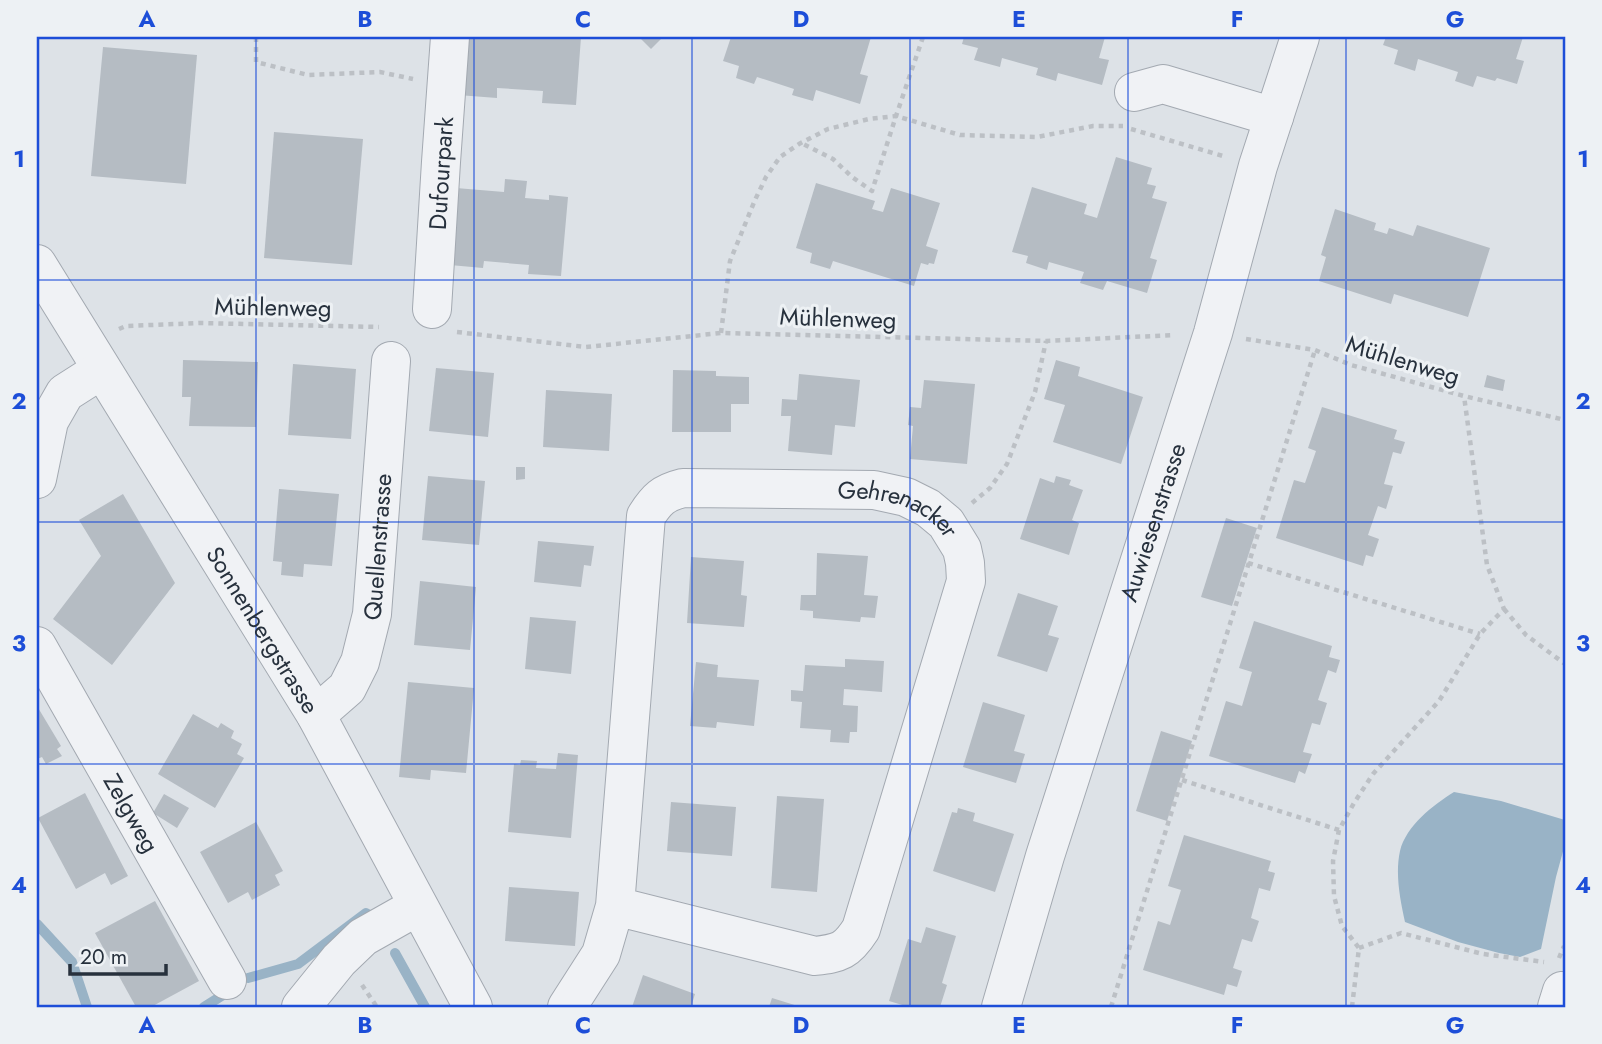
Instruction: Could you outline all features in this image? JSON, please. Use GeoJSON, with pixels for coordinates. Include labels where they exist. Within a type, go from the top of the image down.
{"type":"FeatureCollection","features":[{"type":"Feature","properties":{"kind":"street","name":"Dufourpark"},"geometry":{"type":"LineString","coordinates":[[443,320],[450,37]]}},
{"type":"Feature","properties":{"kind":"street","name":"Auwiesenstrasse"},"geometry":{"type":"LineString","coordinates":[[1001,1007],[1049,843],[1213,333],[1258,166],[1300,37]]}},
{"type":"Feature","properties":{"kind":"street"},"geometry":{"type":"LineString","coordinates":[[1134,92],[1163,84],[1274,117]]}},
{"type":"Feature","properties":{"kind":"street","name":"Sonnenbergstrasse"},"geometry":{"type":"LineString","coordinates":[[37,264],[316,715],[473,1007]]}},
{"type":"Feature","properties":{"kind":"street","name":"Quellenstrasse"},"geometry":{"type":"LineString","coordinates":[[316,715],[347,688],[360,662],[372,614],[389,344]]}},
{"type":"Feature","properties":{"kind":"street"},"geometry":{"type":"LineString","coordinates":[[37,479],[49,421],[51,387],[101,370]]}},
{"type":"Feature","properties":{"kind":"street","name":"Gehrenacker"},"geometry":{"type":"LineString","coordinates":[[567,1007],[601,954],[615,906],[646,516],[656,501],[668,492],[683,488],[874,490],[906,496],[928,508],[946,523],[962,549],[966,581],[861,929],[852,943],[836,954],[815,956],[615,906]]}},
{"type":"Feature","properties":{"kind":"street","name":"Zelgweg"},"geometry":{"type":"LineString","coordinates":[[37,646],[227,980]]}},
{"type":"Feature","properties":{"kind":"street"},"geometry":{"type":"LineString","coordinates":[[301,1007],[339,960],[363,937],[418,906]]}},
{"type":"Feature","properties":{"kind":"path"},"geometry":{"type":"LineString","coordinates":[[256,37],[256,62],[308,75],[380,72],[447,86]]}},
{"type":"Feature","properties":{"kind":"path"},"geometry":{"type":"LineString","coordinates":[[801,143],[833,159],[872,191],[923,37]]}},
{"type":"Feature","properties":{"kind":"path"},"geometry":{"type":"LineString","coordinates":[[721,333],[730,261],[766,177],[780,157],[828,129],[869,119],[896,116],[960,135],[1037,138],[1093,126],[1123,126],[1227,158]]}},
{"type":"Feature","properties":{"kind":"path","name":"Mühlenweg"},"geometry":{"type":"LineString","coordinates":[[443,320],[586,347],[721,333],[1046,341],[1213,333],[1315,350],[1351,365],[1565,420]]}},
{"type":"Feature","properties":{"kind":"path","name":"Mühlenweg"},"geometry":{"type":"LineString","coordinates":[[114,331],[126,326],[200,323],[389,344]]}},
{"type":"Feature","properties":{"kind":"path"},"geometry":{"type":"LineString","coordinates":[[946,523],[990,488],[1007,464],[1035,392],[1046,341]]}},
{"type":"Feature","properties":{"kind":"path"},"geometry":{"type":"LineString","coordinates":[[1111,1007],[1315,350]]}},
{"type":"Feature","properties":{"kind":"path"},"geometry":{"type":"LineString","coordinates":[[1464,396],[1487,565],[1504,609],[1525,635],[1565,664]]}},
{"type":"Feature","properties":{"kind":"path"},"geometry":{"type":"LineString","coordinates":[[1248,563],[1480,634]]}},
{"type":"Feature","properties":{"kind":"path"},"geometry":{"type":"LineString","coordinates":[[1352,1007],[1359,948],[1342,926],[1334,896],[1333,861],[1339,830],[1373,774],[1438,701],[1480,634],[1504,609]]}},
{"type":"Feature","properties":{"kind":"path"},"geometry":{"type":"LineString","coordinates":[[1182,780],[1339,830]]}},
{"type":"Feature","properties":{"kind":"path"},"geometry":{"type":"LineString","coordinates":[[1359,948],[1401,933],[1483,954],[1556,964],[1554,981],[1559,999]]}},
{"type":"Feature","properties":{"kind":"water"},"geometry":{"type":"Polygon","coordinates":[[[1454,792],[1501,801],[1565,820],[1565,844],[1541,949],[1520,957],[1499,953],[1458,942],[1405,922],[1398,878],[1403,842],[1421,817],[1454,792]]]}},
{"type":"Feature","properties":{"kind":"building"},"geometry":{"type":"Polygon","coordinates":[[[463,37],[581,37],[576,105],[542,103],[543,91],[497,88],[497,98],[458,95],[463,37]]]}},
{"type":"Feature","properties":{"kind":"building"},"geometry":{"type":"Polygon","coordinates":[[[639,37],[663,37],[651,49],[639,37]]]}},
{"type":"Feature","properties":{"kind":"building"},"geometry":{"type":"Polygon","coordinates":[[[731,37],[871,37],[860,74],[868,76],[860,104],[816,90],[813,101],[792,95],[794,89],[757,77],[754,84],[736,78],[739,66],[723,61],[731,37]]]}},
{"type":"Feature","properties":{"kind":"building"},"geometry":{"type":"Polygon","coordinates":[[[964,37],[1105,37],[1099,58],[1109,60],[1102,85],[1058,73],[1056,81],[1036,75],[1038,68],[1002,58],[1000,67],[974,60],[978,48],[962,44],[964,37]]]}},
{"type":"Feature","properties":{"kind":"building"},"geometry":{"type":"Polygon","coordinates":[[[1386,37],[1523,37],[1516,59],[1524,61],[1517,84],[1477,76],[1473,87],[1455,81],[1458,72],[1418,59],[1415,71],[1394,64],[1398,50],[1383,45],[1386,37]]]}},
{"type":"Feature","properties":{"kind":"building"},"geometry":{"type":"Polygon","coordinates":[[[103,47],[197,55],[186,184],[91,176],[103,47]]]}},
{"type":"Feature","properties":{"kind":"building"},"geometry":{"type":"Polygon","coordinates":[[[274,132],[363,139],[352,265],[264,258],[274,132]]]}},
{"type":"Feature","properties":{"kind":"building"},"geometry":{"type":"Polygon","coordinates":[[[1116,157],[1152,168],[1147,184],[1156,186],[1152,198],[1167,202],[1150,258],[1157,260],[1147,293],[1107,281],[1103,290],[1080,283],[1084,272],[1049,262],[1047,270],[1026,263],[1028,256],[1012,252],[1032,187],[1087,204],[1084,214],[1097,218],[1116,157]]]}},
{"type":"Feature","properties":{"kind":"building"},"geometry":{"type":"Polygon","coordinates":[[[505,179],[527,181],[525,198],[549,200],[549,195],[568,197],[561,276],[528,274],[529,265],[484,261],[483,268],[450,265],[456,188],[504,192],[505,179]]]}},
{"type":"Feature","properties":{"kind":"building"},"geometry":{"type":"Polygon","coordinates":[[[816,183],[875,201],[872,209],[883,212],[891,188],[940,203],[926,246],[938,250],[934,264],[921,263],[914,286],[833,261],[830,269],[810,263],[812,253],[796,248],[816,183]]]}},
{"type":"Feature","properties":{"kind":"building"},"geometry":{"type":"Polygon","coordinates":[[[1335,209],[1376,223],[1374,230],[1387,234],[1389,228],[1413,236],[1417,225],[1490,248],[1468,317],[1394,294],[1391,304],[1319,281],[1326,257],[1321,255],[1335,209]]]}},
{"type":"Feature","properties":{"kind":"building"},"geometry":{"type":"Polygon","coordinates":[[[183,360],[258,362],[256,427],[189,426],[191,397],[182,397],[183,360]]]}},
{"type":"Feature","properties":{"kind":"building"},"geometry":{"type":"Polygon","coordinates":[[[1056,360],[1080,367],[1078,376],[1143,397],[1121,464],[1053,442],[1065,405],[1044,399],[1056,360]]]}},
{"type":"Feature","properties":{"kind":"building"},"geometry":{"type":"Polygon","coordinates":[[[293,364],[356,369],[351,439],[288,435],[293,364]]]}},
{"type":"Feature","properties":{"kind":"building"},"geometry":{"type":"Polygon","coordinates":[[[436,368],[494,373],[488,437],[429,431],[436,368]]]}},
{"type":"Feature","properties":{"kind":"building"},"geometry":{"type":"Polygon","coordinates":[[[673,370],[716,371],[716,376],[749,377],[749,404],[731,404],[731,432],[672,432],[673,370]]]}},
{"type":"Feature","properties":{"kind":"building"},"geometry":{"type":"Polygon","coordinates":[[[799,374],[860,380],[855,427],[835,425],[832,455],[788,451],[791,416],[781,416],[782,399],[797,400],[799,374]]]}},
{"type":"Feature","properties":{"kind":"building"},"geometry":{"type":"Polygon","coordinates":[[[1487,375],[1505,380],[1503,391],[1484,387],[1487,375]]]}},
{"type":"Feature","properties":{"kind":"building"},"geometry":{"type":"Polygon","coordinates":[[[924,380],[975,384],[967,464],[910,459],[913,426],[908,425],[910,407],[921,408],[924,380]]]}},
{"type":"Feature","properties":{"kind":"building"},"geometry":{"type":"Polygon","coordinates":[[[546,390],[612,394],[609,451],[543,447],[546,390]]]}},
{"type":"Feature","properties":{"kind":"building"},"geometry":{"type":"Polygon","coordinates":[[[1322,407],[1397,430],[1394,439],[1405,442],[1401,454],[1393,452],[1384,484],[1393,486],[1386,509],[1378,506],[1368,535],[1379,539],[1373,557],[1366,555],[1363,566],[1276,538],[1294,480],[1305,483],[1316,451],[1308,448],[1322,407]]]}},
{"type":"Feature","properties":{"kind":"building"},"geometry":{"type":"Polygon","coordinates":[[[516,467],[525,467],[525,479],[516,480],[516,467]]]}},
{"type":"Feature","properties":{"kind":"building"},"geometry":{"type":"Polygon","coordinates":[[[428,476],[485,481],[479,545],[422,540],[428,476]]]}},
{"type":"Feature","properties":{"kind":"building"},"geometry":{"type":"Polygon","coordinates":[[[1056,476],[1071,480],[1069,485],[1083,490],[1072,520],[1079,523],[1069,555],[1020,539],[1040,478],[1054,483],[1056,476]]]}},
{"type":"Feature","properties":{"kind":"building"},"geometry":{"type":"Polygon","coordinates":[[[279,489],[339,494],[332,566],[304,564],[303,577],[281,575],[282,562],[273,561],[279,489]]]}},
{"type":"Feature","properties":{"kind":"building"},"geometry":{"type":"Polygon","coordinates":[[[123,494],[175,583],[112,665],[53,619],[101,556],[79,520],[123,494]]]}},
{"type":"Feature","properties":{"kind":"building"},"geometry":{"type":"Polygon","coordinates":[[[1226,518],[1257,528],[1232,606],[1201,597],[1226,518]]]}},
{"type":"Feature","properties":{"kind":"building"},"geometry":{"type":"Polygon","coordinates":[[[538,541],[594,546],[591,566],[584,565],[581,587],[534,582],[538,541]]]}},
{"type":"Feature","properties":{"kind":"building"},"geometry":{"type":"Polygon","coordinates":[[[817,553],[868,556],[864,595],[878,596],[875,618],[861,617],[860,622],[813,618],[813,611],[800,610],[801,595],[816,595],[817,553]]]}},
{"type":"Feature","properties":{"kind":"building"},"geometry":{"type":"Polygon","coordinates":[[[691,557],[744,561],[741,595],[747,596],[744,627],[687,623],[691,557]]]}},
{"type":"Feature","properties":{"kind":"building"},"geometry":{"type":"Polygon","coordinates":[[[420,581],[476,587],[470,650],[414,645],[420,581]]]}},
{"type":"Feature","properties":{"kind":"building"},"geometry":{"type":"Polygon","coordinates":[[[1018,593],[1058,606],[1048,635],[1059,638],[1047,672],[997,656],[1018,593]]]}},
{"type":"Feature","properties":{"kind":"building"},"geometry":{"type":"Polygon","coordinates":[[[530,617],[576,621],[571,674],[525,669],[530,617]]]}},
{"type":"Feature","properties":{"kind":"building"},"geometry":{"type":"Polygon","coordinates":[[[1254,621],[1332,646],[1329,657],[1340,660],[1336,673],[1328,670],[1318,700],[1327,703],[1320,725],[1312,723],[1303,752],[1312,754],[1305,774],[1299,771],[1295,783],[1209,756],[1226,701],[1242,706],[1252,672],[1239,668],[1254,621]]]}},
{"type":"Feature","properties":{"kind":"building"},"geometry":{"type":"Polygon","coordinates":[[[845,659],[884,661],[882,692],[844,689],[843,705],[858,706],[857,732],[850,732],[849,743],[830,742],[831,730],[800,728],[802,702],[791,701],[791,690],[803,691],[805,665],[845,667],[845,659]]]}},
{"type":"Feature","properties":{"kind":"building"},"geometry":{"type":"Polygon","coordinates":[[[696,662],[718,665],[717,677],[759,680],[754,726],[717,722],[716,728],[690,726],[696,662]]]}},
{"type":"Feature","properties":{"kind":"building"},"geometry":{"type":"Polygon","coordinates":[[[408,682],[474,688],[466,773],[431,770],[430,780],[399,777],[408,682]]]}},
{"type":"Feature","properties":{"kind":"building"},"geometry":{"type":"Polygon","coordinates":[[[983,702],[1025,715],[1014,751],[1025,754],[1016,783],[963,767],[983,702]]]}},
{"type":"Feature","properties":{"kind":"building"},"geometry":{"type":"Polygon","coordinates":[[[37,706],[61,746],[57,749],[62,756],[46,764],[42,757],[37,759],[37,706]]]}},
{"type":"Feature","properties":{"kind":"building"},"geometry":{"type":"Polygon","coordinates":[[[193,714],[218,728],[221,723],[234,731],[231,738],[242,744],[237,754],[244,758],[215,808],[158,774],[193,714]]]}},
{"type":"Feature","properties":{"kind":"building"},"geometry":{"type":"Polygon","coordinates":[[[1161,731],[1192,741],[1167,821],[1136,811],[1161,731]]]}},
{"type":"Feature","properties":{"kind":"building"},"geometry":{"type":"Polygon","coordinates":[[[558,753],[578,755],[571,838],[508,832],[514,764],[520,765],[521,760],[537,761],[536,768],[556,769],[558,753]]]}},
{"type":"Feature","properties":{"kind":"building"},"geometry":{"type":"Polygon","coordinates":[[[85,793],[128,876],[111,885],[105,873],[76,889],[38,818],[85,793]]]}},
{"type":"Feature","properties":{"kind":"building"},"geometry":{"type":"Polygon","coordinates":[[[164,794],[189,808],[177,828],[153,813],[164,794]]]}},
{"type":"Feature","properties":{"kind":"building"},"geometry":{"type":"Polygon","coordinates":[[[777,796],[824,799],[817,892],[771,888],[777,796]]]}},
{"type":"Feature","properties":{"kind":"building"},"geometry":{"type":"Polygon","coordinates":[[[671,802],[736,807],[732,856],[667,851],[671,802]]]}},
{"type":"Feature","properties":{"kind":"building"},"geometry":{"type":"Polygon","coordinates":[[[958,808],[975,813],[973,821],[1014,834],[995,892],[933,871],[952,812],[957,813],[958,808]]]}},
{"type":"Feature","properties":{"kind":"building"},"geometry":{"type":"Polygon","coordinates":[[[256,822],[283,871],[275,875],[280,885],[252,900],[248,892],[228,903],[200,852],[256,822]]]}},
{"type":"Feature","properties":{"kind":"building"},"geometry":{"type":"Polygon","coordinates":[[[1184,835],[1271,861],[1268,871],[1275,873],[1270,891],[1259,888],[1251,918],[1259,921],[1252,942],[1242,939],[1233,968],[1242,971],[1237,987],[1227,984],[1224,995],[1143,970],[1158,921],[1170,925],[1181,890],[1168,886],[1184,835]]]}},
{"type":"Feature","properties":{"kind":"building"},"geometry":{"type":"Polygon","coordinates":[[[509,887],[579,892],[575,946],[505,941],[509,887]]]}},
{"type":"Feature","properties":{"kind":"building"},"geometry":{"type":"Polygon","coordinates":[[[155,901],[199,981],[151,1007],[136,1007],[95,933],[155,901]]]}},
{"type":"Feature","properties":{"kind":"building"},"geometry":{"type":"Polygon","coordinates":[[[926,927],[956,936],[942,983],[947,985],[940,1007],[909,1007],[889,1001],[908,939],[921,943],[926,927]]]}},
{"type":"Feature","properties":{"kind":"building"},"geometry":{"type":"Polygon","coordinates":[[[643,975],[695,994],[691,1007],[632,1007],[643,975]]]}},
{"type":"Feature","properties":{"kind":"building"},"geometry":{"type":"Polygon","coordinates":[[[772,998],[801,1007],[769,1007],[772,998]]]}},
{"type":"Feature","properties":{"kind":"waterway"},"geometry":{"type":"LineString","coordinates":[[248,978],[298,964],[366,913],[373,917]]}},
{"type":"Feature","properties":{"kind":"waterway"},"geometry":{"type":"LineString","coordinates":[[37,924],[72,962],[87,1007]]}},
{"type":"Feature","properties":{"kind":"waterway"},"geometry":{"type":"LineString","coordinates":[[395,953],[425,1007]]}},
{"type":"Feature","properties":{"kind":"waterway"},"geometry":{"type":"LineString","coordinates":[[204,1007],[223,995]]}}]}
